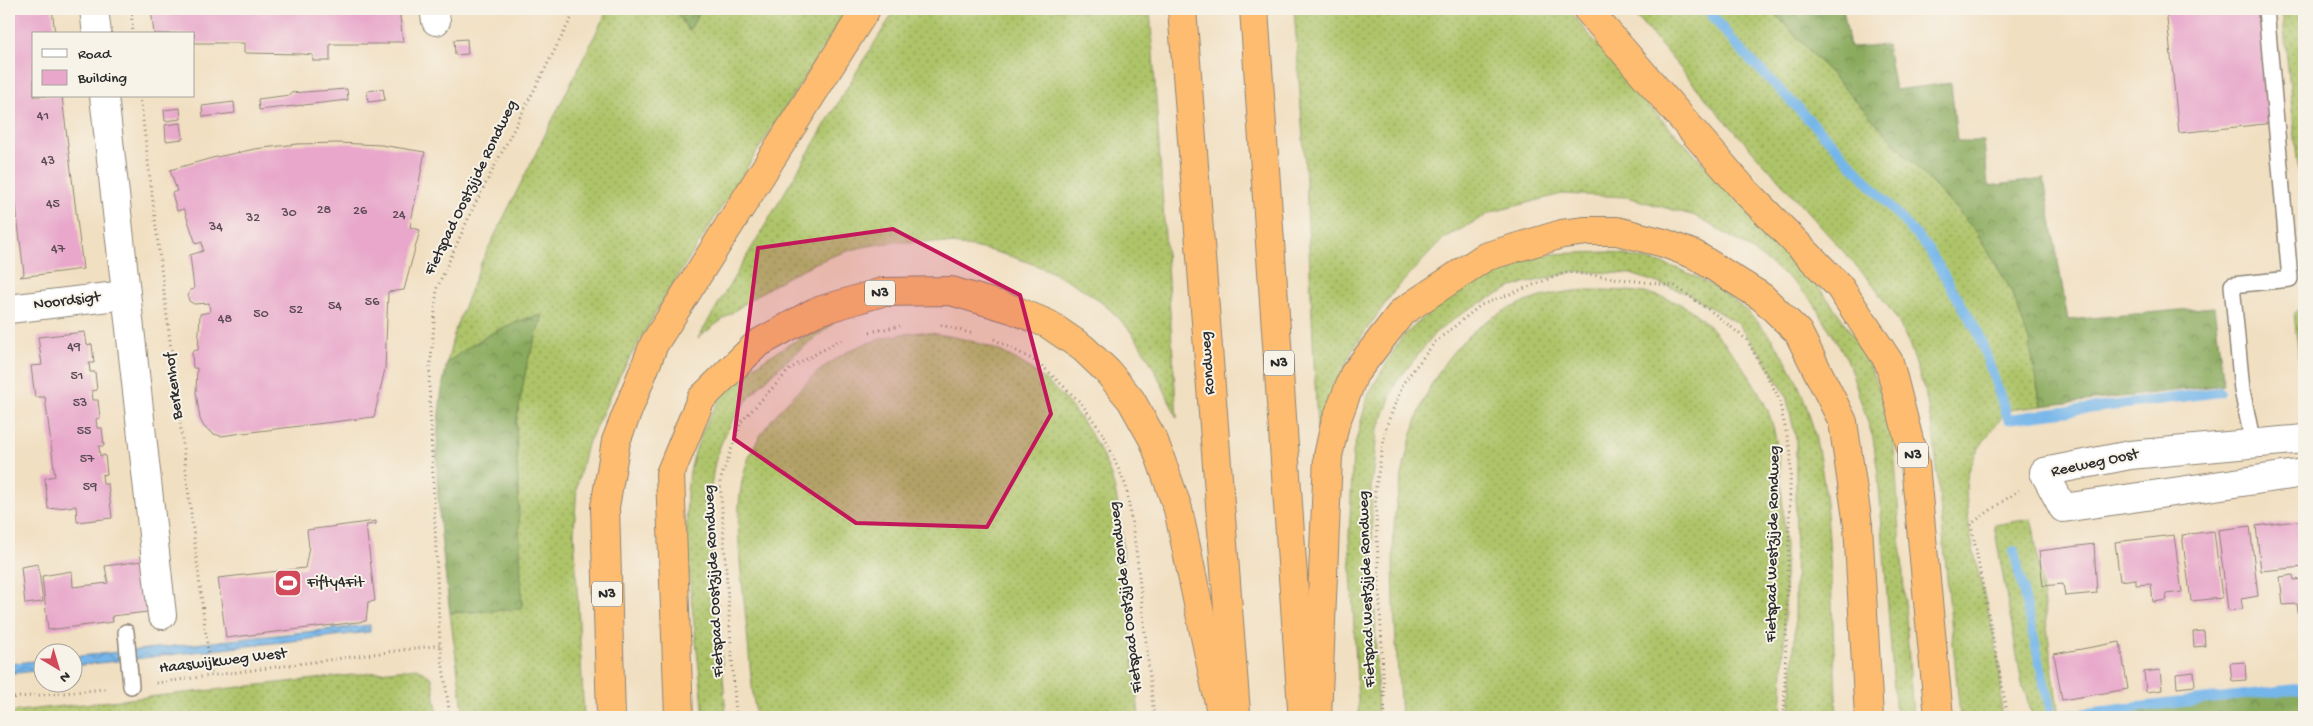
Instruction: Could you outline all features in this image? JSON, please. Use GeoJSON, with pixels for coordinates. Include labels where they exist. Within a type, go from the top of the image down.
{"type":"FeatureCollection","features":[{"type":"Feature","properties":{"kind":"highway","name":"N3"},"geometry":{"type":"LineString","coordinates":[[611,717],[605,507],[616,441],[654,344],[866,9]]}},
{"type":"Feature","properties":{"kind":"highway","name":"Rondweg"},"geometry":{"type":"LineString","coordinates":[[1182,9],[1236,717]]}},
{"type":"Feature","properties":{"kind":"highway","name":"N3"},"geometry":{"type":"LineString","coordinates":[[1254,9],[1303,717]]}},
{"type":"Feature","properties":{"kind":"highway","name":"N3"},"geometry":{"type":"LineString","coordinates":[[1587,9],[1746,191],[1839,286],[1889,362],[1915,464],[1939,717]]}},
{"type":"Feature","properties":{"kind":"highway"},"geometry":{"type":"LineString","coordinates":[[1317,717],[1328,456],[1335,424],[1354,374],[1402,312],[1485,257],[1562,234],[1586,231],[1617,232],[1664,244],[1695,255],[1762,296],[1798,332],[1843,422],[1858,525],[1869,717]]}},
{"type":"Feature","properties":{"kind":"highway","name":"N3"},"geometry":{"type":"LineString","coordinates":[[679,717],[670,474],[701,400],[757,344],[815,312],[882,292],[952,292],[1012,309],[1048,324],[1083,348],[1107,371],[1131,400],[1154,441],[1178,509],[1222,717]]}},
{"type":"Feature","properties":{"kind":"street"},"geometry":{"type":"LineString","coordinates":[[94,9],[97,32]]}},
{"type":"Feature","properties":{"kind":"street"},"geometry":{"type":"LineString","coordinates":[[104,98],[162,615]]}},
{"type":"Feature","properties":{"kind":"street","name":"Noordsigt"},"geometry":{"type":"LineString","coordinates":[[9,309],[126,295]]}},
{"type":"Feature","properties":{"kind":"street","name":"Reeweg Oost"},"geometry":{"type":"LineString","coordinates":[[2304,439],[2130,455],[2044,472],[2063,508],[2304,473]]}},
{"type":"Feature","properties":{"kind":"lane"},"geometry":{"type":"LineString","coordinates":[[2253,444],[2242,390],[2232,285],[2290,280],[2266,9]]}},
{"type":"Feature","properties":{"kind":"lane"},"geometry":{"type":"LineString","coordinates":[[126,632],[131,686]]}},
{"type":"Feature","properties":{"kind":"path"},"geometry":{"type":"LineString","coordinates":[[131,9],[133,32]]}},
{"type":"Feature","properties":{"kind":"path","name":"Fietspad Oostzijde Rondweg"},"geometry":{"type":"LineString","coordinates":[[450,717],[440,645],[429,383],[438,288],[473,208],[576,9]]}},
{"type":"Feature","properties":{"kind":"path","name":"Berkenhof"},"geometry":{"type":"LineString","coordinates":[[140,98],[211,676]]}},
{"type":"Feature","properties":{"kind":"path","name":"Fietspad Westzijde Rondweg"},"geometry":{"type":"LineString","coordinates":[[1385,717],[1375,492],[1386,427],[1400,391],[1404,382],[1435,342],[1481,305],[1567,272],[1674,286],[1715,314],[1747,340],[1778,396],[1791,453],[1784,717]]}},
{"type":"Feature","properties":{"kind":"path"},"geometry":{"type":"LineString","coordinates":[[932,325],[940,324],[977,334]]}},
{"type":"Feature","properties":{"kind":"path"},"geometry":{"type":"LineString","coordinates":[[861,334],[888,327],[906,326]]}},
{"type":"Feature","properties":{"kind":"path","name":"Fietspad Oostzijde Rondweg"},"geometry":{"type":"LineString","coordinates":[[986,337],[1039,363],[1081,403],[1103,434],[1126,486],[1137,557],[1154,717]]}},
{"type":"Feature","properties":{"kind":"path","name":"Fietspad Oostzijde Rondweg"},"geometry":{"type":"LineString","coordinates":[[736,717],[720,481],[741,422],[791,368],[843,338]]}},
{"type":"Feature","properties":{"kind":"path"},"geometry":{"type":"LineString","coordinates":[[2008,717],[1971,524],[2044,472]]}},
{"type":"Feature","properties":{"kind":"path","name":"Haaswijkweg West"},"geometry":{"type":"LineString","coordinates":[[9,698],[131,686],[440,645]]}},
{"type":"Feature","properties":{"kind":"highlighted area"},"geometry":{"type":"Polygon","coordinates":[[[893,229],[1020,295],[1051,414],[987,527],[856,523],[734,439],[758,248],[893,229]]]}},
{"type":"Feature","properties":{"kind":"green space"},"geometry":{"type":"Polygon","coordinates":[[[608,9],[675,9],[689,31],[701,9],[848,9],[667,293],[620,375],[586,448],[577,486],[574,532],[584,717],[464,717],[450,613],[521,609],[516,423],[527,363],[543,315],[517,322],[492,333],[447,363],[455,330],[481,263],[608,9]]]}},
{"type":"Feature","properties":{"kind":"green space"},"geometry":{"type":"Polygon","coordinates":[[[675,9],[701,9],[689,31],[675,9]]]}},
{"type":"Feature","properties":{"kind":"green space"},"geometry":{"type":"Polygon","coordinates":[[[896,9],[1150,9],[1177,418],[1145,352],[1131,332],[1106,306],[1075,284],[1040,267],[1002,254],[963,245],[924,242],[886,243],[851,250],[830,257],[770,287],[698,338],[896,9]]]}},
{"type":"Feature","properties":{"kind":"green space"},"geometry":{"type":"Polygon","coordinates":[[[1294,9],[1568,9],[1648,105],[1808,273],[1861,348],[1877,382],[1893,433],[1913,717],[1896,717],[1878,473],[1873,438],[1847,359],[1813,302],[1789,278],[1745,245],[1695,216],[1627,197],[1562,194],[1492,212],[1443,239],[1394,291],[1353,349],[1338,381],[1324,426],[1317,429],[1306,180],[1294,9]]]}},
{"type":"Feature","properties":{"kind":"green space"},"geometry":{"type":"Polygon","coordinates":[[[1630,9],[1771,9],[1976,231],[2011,290],[2029,340],[2041,406],[2009,410],[1989,433],[1978,450],[1970,468],[1966,487],[1971,540],[1990,617],[2000,669],[2000,717],[1960,717],[1934,438],[1925,392],[1910,346],[1897,319],[1869,280],[1714,108],[1630,9]]]}},
{"type":"Feature","properties":{"kind":"green space"},"geometry":{"type":"Polygon","coordinates":[[[1771,9],[1843,9],[1850,47],[1887,45],[1895,90],[1951,83],[1957,141],[1984,141],[1988,186],[2044,179],[2068,320],[2214,307],[2224,385],[2041,406],[2029,340],[2011,290],[1976,231],[1771,9]]]}},
{"type":"Feature","properties":{"kind":"green space"},"geometry":{"type":"Polygon","coordinates":[[[2282,9],[2304,9],[2304,228],[2282,9]]]}},
{"type":"Feature","properties":{"kind":"green space"},"geometry":{"type":"Polygon","coordinates":[[[1611,252],[1679,269],[1730,298],[1763,328],[1788,364],[1805,403],[1817,445],[1824,489],[1829,535],[1837,717],[1790,717],[1795,633],[1796,439],[1786,395],[1765,360],[1737,323],[1684,292],[1631,274],[1576,271],[1512,287],[1467,310],[1435,333],[1395,384],[1377,433],[1371,488],[1378,717],[1359,717],[1349,537],[1353,452],[1368,395],[1401,338],[1445,298],[1501,269],[1546,254],[1611,252]]]}},
{"type":"Feature","properties":{"kind":"green space"},"geometry":{"type":"Polygon","coordinates":[[[1587,290],[1637,292],[1661,297],[1684,306],[1701,318],[1725,344],[1738,360],[1764,402],[1776,439],[1785,544],[1781,717],[1401,717],[1394,599],[1393,552],[1395,519],[1398,492],[1406,457],[1416,421],[1429,390],[1445,362],[1465,339],[1489,320],[1517,305],[1550,295],[1587,290]]]}},
{"type":"Feature","properties":{"kind":"green space"},"geometry":{"type":"Polygon","coordinates":[[[2304,303],[2304,374],[2301,374],[2294,313],[2304,303]]]}},
{"type":"Feature","properties":{"kind":"green space"},"geometry":{"type":"Polygon","coordinates":[[[543,315],[527,363],[516,423],[522,609],[450,613],[440,519],[437,457],[441,394],[447,363],[492,333],[529,318],[543,315]]]}},
{"type":"Feature","properties":{"kind":"green space"},"geometry":{"type":"Polygon","coordinates":[[[835,322],[789,359],[760,386],[735,417],[718,453],[713,472],[710,512],[726,717],[704,717],[692,606],[687,522],[688,481],[695,452],[713,410],[734,382],[778,351],[813,331],[835,322]]]}},
{"type":"Feature","properties":{"kind":"green space"},"geometry":{"type":"Polygon","coordinates":[[[923,332],[949,336],[990,347],[1030,368],[1064,399],[1092,436],[1111,476],[1117,500],[1139,717],[756,717],[739,536],[740,493],[750,455],[760,436],[779,411],[813,376],[841,355],[888,337],[923,332]]]}},
{"type":"Feature","properties":{"kind":"green space"},"geometry":{"type":"Polygon","coordinates":[[[2031,519],[2059,717],[2033,717],[2022,684],[1994,525],[2031,519]]]}},
{"type":"Feature","properties":{"kind":"green space"},"geometry":{"type":"Polygon","coordinates":[[[417,668],[432,678],[438,717],[9,717],[9,712],[417,668]]]}},
{"type":"Feature","properties":{"kind":"green space"},"geometry":{"type":"Polygon","coordinates":[[[2304,689],[2304,717],[2078,717],[2145,707],[2304,689]]]}},
{"type":"Feature","properties":{"kind":"water"},"geometry":{"type":"Polygon","coordinates":[[[370,625],[370,632],[82,665],[82,656],[370,625]]]}},
{"type":"Feature","properties":{"kind":"water"},"geometry":{"type":"Polygon","coordinates":[[[32,661],[32,671],[9,674],[9,664],[32,661]]]}},
{"type":"Feature","properties":{"kind":"building"},"geometry":{"type":"Polygon","coordinates":[[[9,9],[52,9],[55,32],[32,32],[32,98],[62,98],[83,269],[20,277],[24,274],[9,148],[9,9]]]}},
{"type":"Feature","properties":{"kind":"building"},"geometry":{"type":"Polygon","coordinates":[[[151,9],[399,9],[403,42],[388,42],[388,44],[330,44],[330,61],[313,61],[313,55],[244,53],[244,43],[195,43],[195,32],[154,32],[151,9]]]}},
{"type":"Feature","properties":{"kind":"building"},"geometry":{"type":"Polygon","coordinates":[[[2166,9],[2262,9],[2274,123],[2179,133],[2166,9]]]}},
{"type":"Feature","properties":{"kind":"building"},"geometry":{"type":"Polygon","coordinates":[[[467,39],[468,54],[455,55],[454,40],[467,39]]]}},
{"type":"Feature","properties":{"kind":"building"},"geometry":{"type":"Polygon","coordinates":[[[347,89],[348,100],[259,110],[258,99],[290,95],[290,93],[347,89]]]}},
{"type":"Feature","properties":{"kind":"building"},"geometry":{"type":"Polygon","coordinates":[[[383,89],[385,100],[368,102],[367,91],[383,89]]]}},
{"type":"Feature","properties":{"kind":"building"},"geometry":{"type":"Polygon","coordinates":[[[234,102],[235,113],[203,117],[202,106],[234,102]]]}},
{"type":"Feature","properties":{"kind":"building"},"geometry":{"type":"Polygon","coordinates":[[[180,108],[181,119],[165,121],[164,110],[180,108]]]}},
{"type":"Feature","properties":{"kind":"building"},"geometry":{"type":"Polygon","coordinates":[[[181,123],[183,139],[166,141],[165,125],[181,123]]]}},
{"type":"Feature","properties":{"kind":"building"},"geometry":{"type":"Polygon","coordinates":[[[297,144],[381,145],[425,152],[410,227],[420,230],[404,290],[388,292],[385,369],[374,417],[221,436],[214,434],[204,427],[200,419],[196,392],[197,368],[193,368],[192,351],[198,350],[200,314],[210,312],[209,303],[194,304],[189,301],[188,297],[190,290],[194,289],[190,255],[203,251],[202,242],[196,244],[184,209],[177,211],[172,193],[177,191],[170,170],[212,158],[255,149],[297,144]]]}},
{"type":"Feature","properties":{"kind":"building"},"geometry":{"type":"Polygon","coordinates":[[[85,332],[87,345],[92,344],[94,363],[89,363],[90,372],[95,372],[97,390],[92,391],[93,400],[98,400],[100,418],[96,419],[97,428],[102,428],[104,446],[99,446],[100,456],[105,455],[107,474],[102,475],[103,484],[108,484],[112,518],[77,522],[76,506],[48,509],[45,478],[55,476],[45,397],[35,397],[31,366],[42,365],[38,337],[85,332]]]}},
{"type":"Feature","properties":{"kind":"building"},"geometry":{"type":"Polygon","coordinates":[[[2304,520],[2304,567],[2261,571],[2256,526],[2304,520]]]}},
{"type":"Feature","properties":{"kind":"building"},"geometry":{"type":"Polygon","coordinates":[[[376,521],[376,524],[366,525],[375,601],[368,602],[366,621],[226,638],[218,578],[305,568],[309,547],[307,530],[376,521]]]}},
{"type":"Feature","properties":{"kind":"building"},"geometry":{"type":"Polygon","coordinates":[[[2250,526],[2258,596],[2241,599],[2243,609],[2228,610],[2218,530],[2250,526]]]}},
{"type":"Feature","properties":{"kind":"building"},"geometry":{"type":"Polygon","coordinates":[[[2214,531],[2222,598],[2191,601],[2182,535],[2214,531]]]}},
{"type":"Feature","properties":{"kind":"building"},"geometry":{"type":"Polygon","coordinates":[[[2174,535],[2182,592],[2166,594],[2167,600],[2153,602],[2151,584],[2136,585],[2136,579],[2120,581],[2115,542],[2174,535]]]}},
{"type":"Feature","properties":{"kind":"building"},"geometry":{"type":"Polygon","coordinates":[[[2094,544],[2097,593],[2065,596],[2063,584],[2043,586],[2039,551],[2094,544]]]}},
{"type":"Feature","properties":{"kind":"building"},"geometry":{"type":"Polygon","coordinates":[[[142,561],[148,612],[112,616],[113,622],[48,630],[42,576],[72,571],[73,587],[108,583],[105,566],[142,561]]]}},
{"type":"Feature","properties":{"kind":"building"},"geometry":{"type":"Polygon","coordinates":[[[38,564],[43,602],[25,604],[21,567],[38,564]]]}},
{"type":"Feature","properties":{"kind":"building"},"geometry":{"type":"Polygon","coordinates":[[[2293,575],[2294,580],[2304,579],[2304,619],[2299,620],[2297,604],[2283,605],[2280,577],[2293,575]]]}},
{"type":"Feature","properties":{"kind":"building"},"geometry":{"type":"Polygon","coordinates":[[[2204,631],[2205,646],[2194,647],[2193,632],[2204,631]]]}},
{"type":"Feature","properties":{"kind":"building"},"geometry":{"type":"Polygon","coordinates":[[[2120,642],[2128,689],[2062,700],[2054,654],[2120,642]]]}},
{"type":"Feature","properties":{"kind":"building"},"geometry":{"type":"Polygon","coordinates":[[[2245,662],[2246,680],[2232,681],[2230,663],[2245,662]]]}},
{"type":"Feature","properties":{"kind":"building"},"geometry":{"type":"Polygon","coordinates":[[[2160,670],[2162,690],[2146,692],[2144,672],[2160,670]]]}},
{"type":"Feature","properties":{"kind":"building"},"geometry":{"type":"Polygon","coordinates":[[[2194,672],[2195,686],[2177,688],[2176,674],[2194,672]]]}},
{"type":"Feature","properties":{"kind":"waterway"},"geometry":{"type":"LineString","coordinates":[[1707,9],[1736,45],[1833,144],[1927,247],[1978,332],[2008,419],[2220,392]]}},
{"type":"Feature","properties":{"kind":"waterway"},"geometry":{"type":"LineString","coordinates":[[2014,551],[2052,717],[2304,688]]}},
{"type":"Feature","properties":{"kind":"place","name":"Fifty4Fit"},"geometry":{"type":"Point","coordinates":[288,583]}}]}
